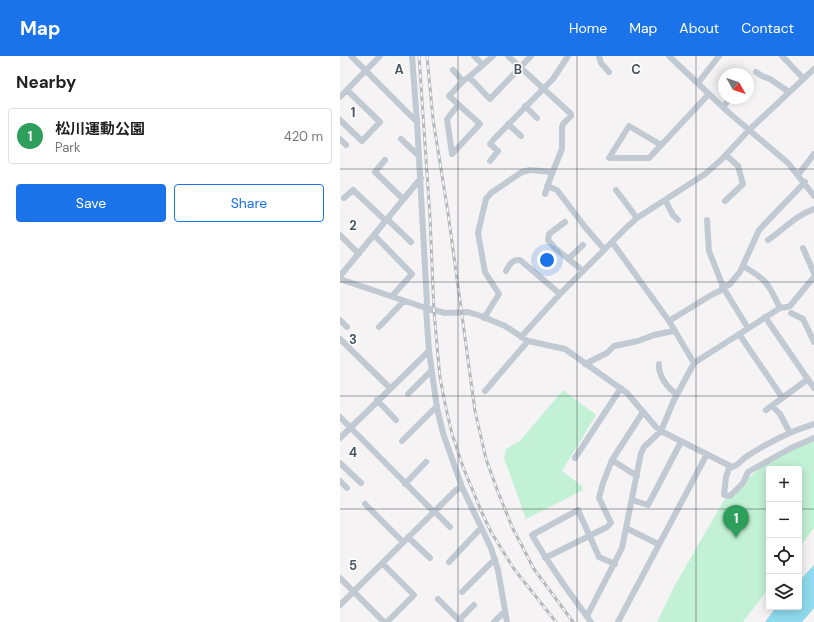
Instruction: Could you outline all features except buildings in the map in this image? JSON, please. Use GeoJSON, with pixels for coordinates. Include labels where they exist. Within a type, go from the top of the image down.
{"type":"FeatureCollection","features":[{"type":"Feature","properties":{"kind":"street"},"geometry":{"type":"LineString","coordinates":[[351,56],[417,122]]}},
{"type":"Feature","properties":{"kind":"street"},"geometry":{"type":"LineString","coordinates":[[340,97],[380,56]]}},
{"type":"Feature","properties":{"kind":"street"},"geometry":{"type":"LineString","coordinates":[[412,56],[421,178],[429,351],[437,406],[443,433],[462,487],[492,548],[507,622]]}},
{"type":"Feature","properties":{"kind":"street"},"geometry":{"type":"LineString","coordinates":[[474,56],[483,64]]}},
{"type":"Feature","properties":{"kind":"street"},"geometry":{"type":"LineString","coordinates":[[458,105],[447,119],[452,154],[480,124],[449,96],[493,56]]}},
{"type":"Feature","properties":{"kind":"street"},"geometry":{"type":"LineString","coordinates":[[508,56],[571,116],[563,124],[562,149],[552,172],[545,194]]}},
{"type":"Feature","properties":{"kind":"street"},"geometry":{"type":"LineString","coordinates":[[453,70],[490,99],[531,56]]}},
{"type":"Feature","properties":{"kind":"street"},"geometry":{"type":"LineString","coordinates":[[490,161],[498,152],[490,144],[556,74],[568,56]]}},
{"type":"Feature","properties":{"kind":"street"},"geometry":{"type":"LineString","coordinates":[[598,56],[608,72]]}},
{"type":"Feature","properties":{"kind":"street"},"geometry":{"type":"LineString","coordinates":[[668,56],[723,107],[788,163],[805,182],[814,196]]}},
{"type":"Feature","properties":{"kind":"street"},"geometry":{"type":"LineString","coordinates":[[698,83],[719,56]]}},
{"type":"Feature","properties":{"kind":"street"},"geometry":{"type":"LineString","coordinates":[[782,56],[803,78]]}},
{"type":"Feature","properties":{"kind":"street"},"geometry":{"type":"LineString","coordinates":[[521,337],[560,294],[637,218],[704,174],[726,155],[749,130],[814,69]]}},
{"type":"Feature","properties":{"kind":"street"},"geometry":{"type":"LineString","coordinates":[[756,72],[770,79],[789,92]]}},
{"type":"Feature","properties":{"kind":"street"},"geometry":{"type":"LineString","coordinates":[[340,120],[362,141],[380,122],[347,90]]}},
{"type":"Feature","properties":{"kind":"street"},"geometry":{"type":"LineString","coordinates":[[661,145],[629,126],[609,158],[649,158],[709,94]]}},
{"type":"Feature","properties":{"kind":"street"},"geometry":{"type":"LineString","coordinates":[[525,106],[537,118]]}},
{"type":"Feature","properties":{"kind":"street"},"geometry":{"type":"LineString","coordinates":[[508,124],[521,136]]}},
{"type":"Feature","properties":{"kind":"street"},"geometry":{"type":"LineString","coordinates":[[340,139],[346,145]]}},
{"type":"Feature","properties":{"kind":"street"},"geometry":{"type":"LineString","coordinates":[[401,139],[419,156]]}},
{"type":"Feature","properties":{"kind":"street"},"geometry":{"type":"LineString","coordinates":[[798,175],[814,154]]}},
{"type":"Feature","properties":{"kind":"street"},"geometry":{"type":"LineString","coordinates":[[725,201],[743,184],[738,166],[726,155]]}},
{"type":"Feature","properties":{"kind":"street"},"geometry":{"type":"LineString","coordinates":[[385,160],[375,172],[403,199]]}},
{"type":"Feature","properties":{"kind":"street"},"geometry":{"type":"LineString","coordinates":[[484,318],[499,294],[485,272],[478,233],[486,199],[491,193],[522,172],[530,170],[552,172]]}},
{"type":"Feature","properties":{"kind":"street"},"geometry":{"type":"LineString","coordinates":[[421,178],[340,278],[426,308],[445,313],[468,312],[505,326],[528,341],[565,349],[621,388],[632,398],[661,431],[730,466],[735,466],[747,455],[790,433],[814,424]]}},
{"type":"Feature","properties":{"kind":"street"},"geometry":{"type":"LineString","coordinates":[[669,321],[732,282],[743,266],[759,230],[805,182]]}},
{"type":"Feature","properties":{"kind":"street"},"geometry":{"type":"LineString","coordinates":[[547,186],[557,190],[604,249]]}},
{"type":"Feature","properties":{"kind":"street"},"geometry":{"type":"LineString","coordinates":[[344,198],[353,190],[411,242]]}},
{"type":"Feature","properties":{"kind":"street"},"geometry":{"type":"LineString","coordinates":[[616,190],[637,218]]}},
{"type":"Feature","properties":{"kind":"street"},"geometry":{"type":"LineString","coordinates":[[665,200],[673,215],[678,220]]}},
{"type":"Feature","properties":{"kind":"street"},"geometry":{"type":"LineString","coordinates":[[768,240],[803,213],[814,209]]}},
{"type":"Feature","properties":{"kind":"street"},"geometry":{"type":"LineString","coordinates":[[707,220],[709,252],[723,288],[748,328]]}},
{"type":"Feature","properties":{"kind":"street"},"geometry":{"type":"LineString","coordinates":[[565,222],[549,234],[548,240],[583,272]]}},
{"type":"Feature","properties":{"kind":"street"},"geometry":{"type":"LineString","coordinates":[[340,235],[359,254]]}},
{"type":"Feature","properties":{"kind":"street"},"geometry":{"type":"LineString","coordinates":[[374,236],[412,274],[392,296]]}},
{"type":"Feature","properties":{"kind":"street"},"geometry":{"type":"LineString","coordinates":[[612,242],[669,321],[694,363]]}},
{"type":"Feature","properties":{"kind":"street"},"geometry":{"type":"LineString","coordinates":[[568,259],[583,245]]}},
{"type":"Feature","properties":{"kind":"street"},"geometry":{"type":"LineString","coordinates":[[803,248],[814,273]]}},
{"type":"Feature","properties":{"kind":"street"},"geometry":{"type":"LineString","coordinates":[[506,271],[510,262],[520,260],[560,294]]}},
{"type":"Feature","properties":{"kind":"street"},"geometry":{"type":"LineString","coordinates":[[743,266],[763,279],[771,288],[780,308]]}},
{"type":"Feature","properties":{"kind":"street"},"geometry":{"type":"LineString","coordinates":[[587,616],[622,548],[641,453],[644,447],[661,431],[677,394],[694,363],[780,308],[790,306],[814,277]]}},
{"type":"Feature","properties":{"kind":"street"},"geometry":{"type":"LineString","coordinates":[[379,327],[404,301]]}},
{"type":"Feature","properties":{"kind":"street"},"geometry":{"type":"LineString","coordinates":[[791,313],[803,319],[812,334],[814,342]]}},
{"type":"Feature","properties":{"kind":"street"},"geometry":{"type":"LineString","coordinates":[[765,317],[814,388]]}},
{"type":"Feature","properties":{"kind":"street"},"geometry":{"type":"LineString","coordinates":[[340,320],[347,327]]}},
{"type":"Feature","properties":{"kind":"street"},"geometry":{"type":"LineString","coordinates":[[585,364],[607,354],[614,346],[674,331]]}},
{"type":"Feature","properties":{"kind":"street"},"geometry":{"type":"LineString","coordinates":[[739,334],[782,397]]}},
{"type":"Feature","properties":{"kind":"street"},"geometry":{"type":"LineString","coordinates":[[340,339],[390,388]]}},
{"type":"Feature","properties":{"kind":"street"},"geometry":{"type":"LineString","coordinates":[[485,391],[528,341]]}},
{"type":"Feature","properties":{"kind":"street"},"geometry":{"type":"LineString","coordinates":[[340,438],[377,400],[429,351]]}},
{"type":"Feature","properties":{"kind":"street"},"geometry":{"type":"LineString","coordinates":[[652,375],[659,367],[670,390],[677,394]]}},
{"type":"Feature","properties":{"kind":"street"},"geometry":{"type":"LineString","coordinates":[[408,394],[432,370]]}},
{"type":"Feature","properties":{"kind":"street"},"geometry":{"type":"LineString","coordinates":[[766,410],[808,379]]}},
{"type":"Feature","properties":{"kind":"street"},"geometry":{"type":"LineString","coordinates":[[575,458],[621,388]]}},
{"type":"Feature","properties":{"kind":"street"},"geometry":{"type":"LineString","coordinates":[[377,400],[396,420]]}},
{"type":"Feature","properties":{"kind":"street"},"geometry":{"type":"LineString","coordinates":[[402,441],[437,406]]}},
{"type":"Feature","properties":{"kind":"street"},"geometry":{"type":"LineString","coordinates":[[772,406],[780,414],[790,433]]}},
{"type":"Feature","properties":{"kind":"street"},"geometry":{"type":"LineString","coordinates":[[545,558],[607,527],[611,523],[599,498],[603,483],[612,460],[643,412]]}},
{"type":"Feature","properties":{"kind":"street"},"geometry":{"type":"LineString","coordinates":[[340,418],[450,527]]}},
{"type":"Feature","properties":{"kind":"street"},"geometry":{"type":"LineString","coordinates":[[730,466],[726,477],[724,495],[730,496],[743,483],[748,472],[791,448],[814,438]]}},
{"type":"Feature","properties":{"kind":"street"},"geometry":{"type":"LineString","coordinates":[[632,500],[648,505],[681,442]]}},
{"type":"Feature","properties":{"kind":"street"},"geometry":{"type":"LineString","coordinates":[[618,622],[707,454]]}},
{"type":"Feature","properties":{"kind":"street"},"geometry":{"type":"LineString","coordinates":[[612,460],[637,476]]}},
{"type":"Feature","properties":{"kind":"street"},"geometry":{"type":"LineString","coordinates":[[405,484],[426,462]]}},
{"type":"Feature","properties":{"kind":"street"},"geometry":{"type":"LineString","coordinates":[[340,463],[361,483]]}},
{"type":"Feature","properties":{"kind":"street"},"geometry":{"type":"LineString","coordinates":[[340,481],[347,488]]}},
{"type":"Feature","properties":{"kind":"street"},"geometry":{"type":"LineString","coordinates":[[340,605],[456,490],[462,487]]}},
{"type":"Feature","properties":{"kind":"street"},"geometry":{"type":"LineString","coordinates":[[365,504],[403,542]]}},
{"type":"Feature","properties":{"kind":"street"},"geometry":{"type":"LineString","coordinates":[[591,622],[576,604],[545,558],[532,535],[578,510],[599,557],[615,564]]}},
{"type":"Feature","properties":{"kind":"street"},"geometry":{"type":"LineString","coordinates":[[449,562],[481,528]]}},
{"type":"Feature","properties":{"kind":"street"},"geometry":{"type":"LineString","coordinates":[[626,528],[658,544]]}},
{"type":"Feature","properties":{"kind":"street"},"geometry":{"type":"LineString","coordinates":[[408,537],[430,558]]}},
{"type":"Feature","properties":{"kind":"street"},"geometry":{"type":"LineString","coordinates":[[462,592],[495,559]]}},
{"type":"Feature","properties":{"kind":"street"},"geometry":{"type":"LineString","coordinates":[[340,578],[385,622],[414,595],[382,563]]}},
{"type":"Feature","properties":{"kind":"street"},"geometry":{"type":"LineString","coordinates":[[438,599],[460,621],[474,605]]}},
{"type":"Feature","properties":{"kind":"street"},"geometry":{"type":"LineString","coordinates":[[494,622],[505,611]]}},
{"type":"Feature","properties":{"kind":"green space"},"geometry":{"type":"Polygon","coordinates":[[[563,390],[596,415],[562,471],[582,486],[583,490],[526,519],[504,458],[506,449],[520,441],[563,390]]]}},
{"type":"Feature","properties":{"kind":"green space"},"geometry":{"type":"Polygon","coordinates":[[[814,437],[814,528],[802,544],[802,466],[766,466],[766,592],[743,622],[657,622],[675,585],[726,497],[773,457],[814,437]]]}},
{"type":"Feature","properties":{"kind":"water"},"geometry":{"type":"Polygon","coordinates":[[[814,565],[814,608],[802,622],[765,622],[774,610],[802,610],[802,578],[814,565]]]}},
{"type":"Feature","properties":{"kind":"railway"},"geometry":{"type":"LineString","coordinates":[[419,56],[430,217],[434,312],[440,378],[452,434],[463,467],[491,532],[514,569],[556,622]]}},
{"type":"Feature","properties":{"kind":"railway"},"geometry":{"type":"LineString","coordinates":[[427,56],[433,119],[448,213],[475,411],[486,459],[513,529],[534,569],[573,622]]}},
{"type":"Feature","properties":{"kind":"place","name":"松川運動公園"},"geometry":{"type":"Point","coordinates":[736,538]}}]}
